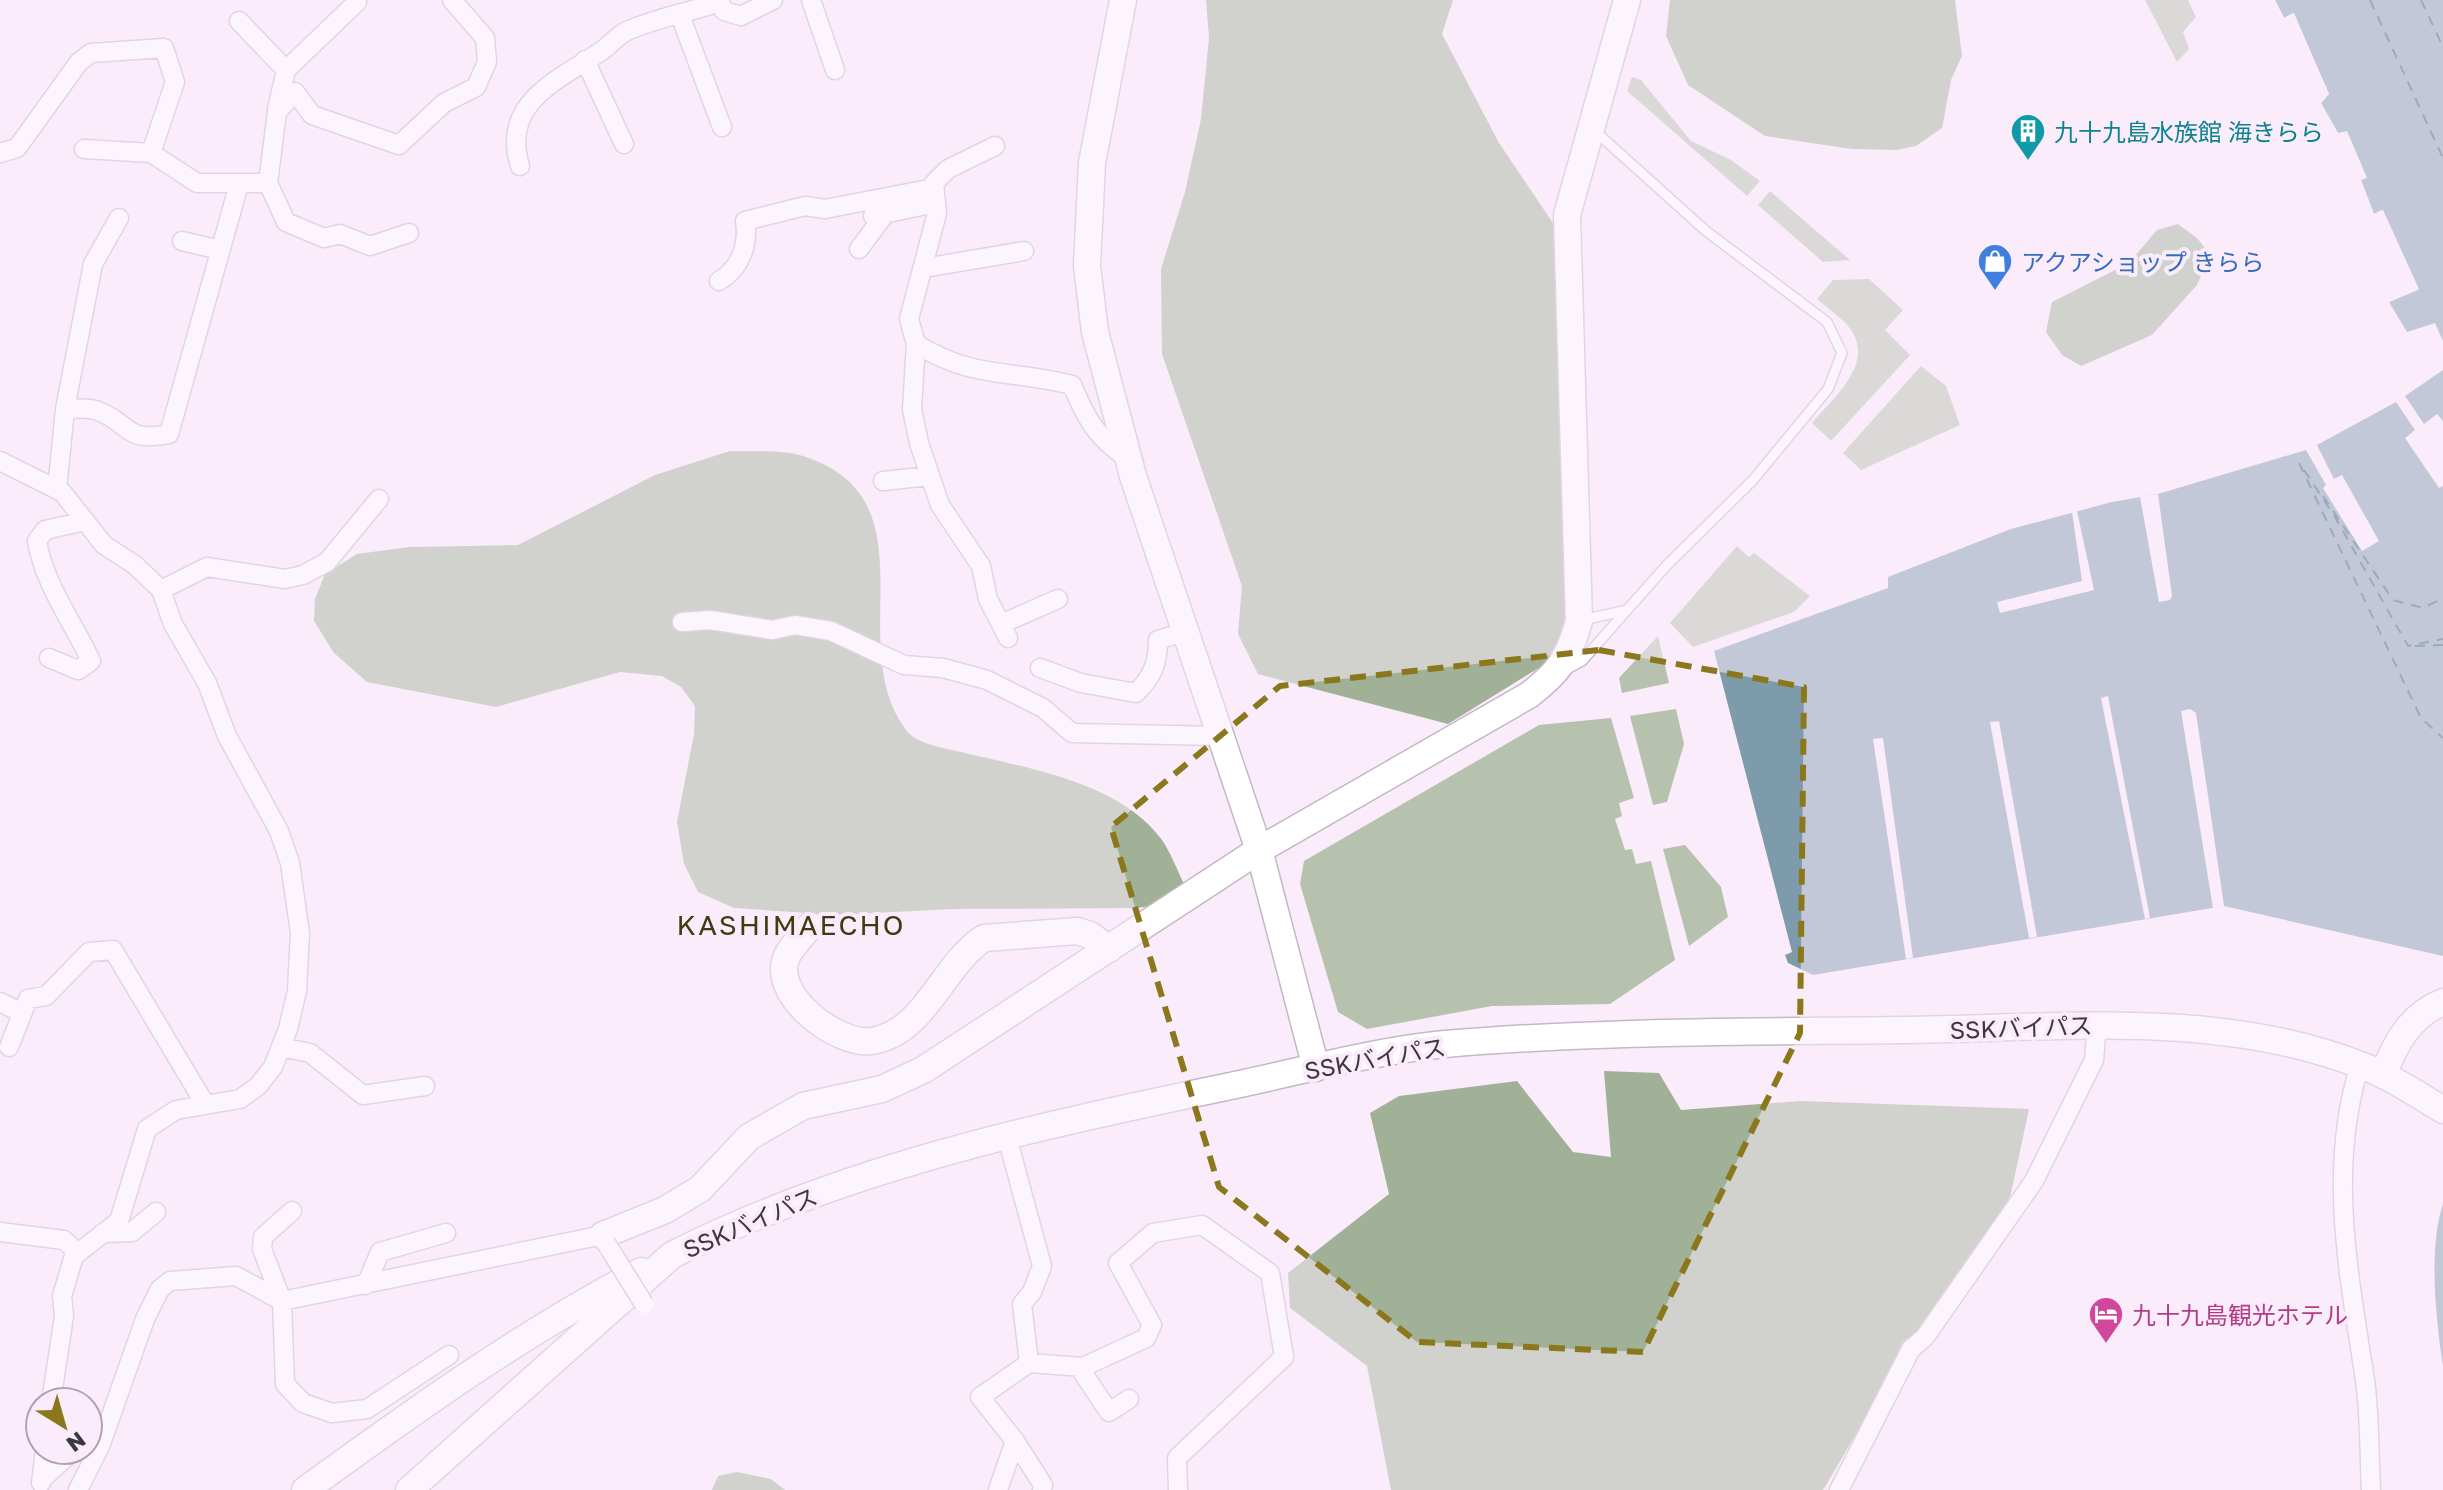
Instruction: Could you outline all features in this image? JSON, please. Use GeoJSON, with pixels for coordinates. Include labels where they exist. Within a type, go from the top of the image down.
{"type":"FeatureCollection","features":[{"type":"Feature","properties":{"kind":"street"},"geometry":{"type":"LineString","coordinates":[[277,112],[295,92],[312,115],[399,145],[444,103],[476,87],[487,62],[485,38],[452,0]]}},
{"type":"Feature","properties":{"kind":"street"},"geometry":{"type":"LineString","coordinates":[[520,166],[514,146],[515,126],[527,107],[559,75],[624,32],[720,1],[724,11],[741,16],[773,0]]}},
{"type":"Feature","properties":{"kind":"street"},"geometry":{"type":"LineString","coordinates":[[811,0],[835,70]]}},
{"type":"Feature","properties":{"kind":"street"},"geometry":{"type":"LineString","coordinates":[[1123,0],[1092,163],[1087,266],[1095,332],[1128,459],[1259,850],[1316,1068]]}},
{"type":"Feature","properties":{"kind":"street"},"geometry":{"type":"LineString","coordinates":[[78,1490],[101,1444],[145,1319],[160,1289],[170,1281],[236,1276],[282,1301],[604,1239],[665,1210],[700,1189],[749,1137],[803,1106],[882,1089],[923,1070],[1259,850],[1529,695],[1557,674],[1572,646],[1579,621],[1567,215],[1627,0]]}},
{"type":"Feature","properties":{"kind":"street"},"geometry":{"type":"LineString","coordinates":[[357,2],[286,70],[268,183],[286,222],[324,238],[340,234],[370,246],[409,233]]}},
{"type":"Feature","properties":{"kind":"street"},"geometry":{"type":"LineString","coordinates":[[680,15],[722,127]]}},
{"type":"Feature","properties":{"kind":"street"},"geometry":{"type":"LineString","coordinates":[[239,21],[286,70]]}},
{"type":"Feature","properties":{"kind":"street"},"geometry":{"type":"LineString","coordinates":[[0,153],[17,148],[79,62],[91,53],[164,48],[175,82],[151,153]]}},
{"type":"Feature","properties":{"kind":"street"},"geometry":{"type":"LineString","coordinates":[[585,60],[624,144]]}},
{"type":"Feature","properties":{"kind":"street"},"geometry":{"type":"LineString","coordinates":[[164,116],[182,122]]}},
{"type":"Feature","properties":{"kind":"street"},"geometry":{"type":"LineString","coordinates":[[995,146],[948,169],[934,183],[932,240],[909,319],[916,344],[912,409],[940,505],[981,566],[988,599],[1004,631],[1058,599]]}},
{"type":"Feature","properties":{"kind":"street"},"geometry":{"type":"LineString","coordinates":[[84,149],[151,153],[197,183],[268,183]]}},
{"type":"Feature","properties":{"kind":"street"},"geometry":{"type":"LineString","coordinates":[[65,409],[98,410],[129,433],[148,438],[169,434],[239,184]]}},
{"type":"Feature","properties":{"kind":"street"},"geometry":{"type":"LineString","coordinates":[[859,249],[879,215],[935,196]]}},
{"type":"Feature","properties":{"kind":"street"},"geometry":{"type":"LineString","coordinates":[[719,281],[732,273],[748,239],[745,221],[805,206],[825,209],[935,196]]}},
{"type":"Feature","properties":{"kind":"street"},"geometry":{"type":"LineString","coordinates":[[57,490],[65,409],[93,264],[119,218]]}},
{"type":"Feature","properties":{"kind":"street"},"geometry":{"type":"LineString","coordinates":[[182,241],[220,250]]}},
{"type":"Feature","properties":{"kind":"street"},"geometry":{"type":"LineString","coordinates":[[924,268],[1024,251]]}},
{"type":"Feature","properties":{"kind":"street"},"geometry":{"type":"LineString","coordinates":[[916,344],[947,363],[994,375],[1072,385],[1087,419],[1102,441],[1128,459]]}},
{"type":"Feature","properties":{"kind":"street"},"geometry":{"type":"LineString","coordinates":[[0,461],[57,490],[104,545],[135,565],[161,590],[173,624],[207,683],[227,736],[279,831],[290,863],[300,933],[297,991],[273,1067],[258,1086],[240,1099],[176,1110],[147,1129],[119,1221],[74,1256],[62,1296],[64,1316],[53,1386]]}},
{"type":"Feature","properties":{"kind":"street"},"geometry":{"type":"LineString","coordinates":[[883,481],[930,476]]}},
{"type":"Feature","properties":{"kind":"street"},"geometry":{"type":"LineString","coordinates":[[161,590],[207,567],[285,579],[303,575],[327,562],[379,499]]}},
{"type":"Feature","properties":{"kind":"street"},"geometry":{"type":"LineString","coordinates":[[49,658],[78,670],[91,661],[68,612],[59,602],[37,541],[45,530],[85,521]]}},
{"type":"Feature","properties":{"kind":"street"},"geometry":{"type":"LineString","coordinates":[[682,622],[710,620],[772,630],[795,625],[831,631],[904,665],[943,668],[987,680],[1043,708],[1072,733],[1219,736]]}},
{"type":"Feature","properties":{"kind":"street"},"geometry":{"type":"LineString","coordinates":[[1040,668],[1081,683],[1136,693],[1148,681],[1158,662],[1158,640],[1184,632]]}},
{"type":"Feature","properties":{"kind":"street"},"geometry":{"type":"LineString","coordinates":[[810,926],[785,958],[786,980],[793,997],[810,1017],[849,1038],[869,1042],[892,1035],[911,1021],[984,938],[1077,931],[1090,935],[1109,949]]}},
{"type":"Feature","properties":{"kind":"street"},"geometry":{"type":"LineString","coordinates":[[9,1047],[28,999],[46,996],[89,952],[113,950],[205,1104]]}},
{"type":"Feature","properties":{"kind":"street"},"geometry":{"type":"LineString","coordinates":[[0,1002],[22,1013]]}},
{"type":"Feature","properties":{"kind":"street"},"geometry":{"type":"LineString","coordinates":[[2371,1490],[2365,1383],[2341,1190],[2349,1098],[2413,1021],[2443,1002]]}},
{"type":"Feature","properties":{"kind":"street"},"geometry":{"type":"LineString","coordinates":[[1839,1490],[1911,1349],[1925,1337],[2034,1181],[2094,1060],[2097,1024]]}},
{"type":"Feature","properties":{"kind":"street","name":"SSKバイパス"},"geometry":{"type":"LineString","coordinates":[[409,1490],[672,1255],[720,1230],[885,1167],[1316,1068],[1440,1045],[1640,1033],[1951,1030],[2097,1024],[2213,1032],[2297,1045],[2371,1070],[2443,1110]]}},
{"type":"Feature","properties":{"kind":"street"},"geometry":{"type":"LineString","coordinates":[[281,1047],[310,1053],[363,1095],[425,1086]]}},
{"type":"Feature","properties":{"kind":"street"},"geometry":{"type":"LineString","coordinates":[[1007,1137],[1042,1266],[1032,1292],[1022,1304],[1029,1363]]}},
{"type":"Feature","properties":{"kind":"street"},"geometry":{"type":"LineString","coordinates":[[292,1211],[263,1237],[262,1249],[282,1301],[285,1384],[303,1403],[332,1413],[367,1409],[449,1355]]}},
{"type":"Feature","properties":{"kind":"street"},"geometry":{"type":"LineString","coordinates":[[103,1233],[132,1232],[156,1212]]}},
{"type":"Feature","properties":{"kind":"street"},"geometry":{"type":"LineString","coordinates":[[1042,1490],[1015,1441],[980,1397],[1029,1363],[1079,1367],[1146,1338],[1152,1325],[1118,1263],[1153,1233],[1202,1225],[1270,1273],[1284,1357],[1177,1458],[1178,1490]]}},
{"type":"Feature","properties":{"kind":"street"},"geometry":{"type":"LineString","coordinates":[[0,1232],[64,1240],[78,1253]]}},
{"type":"Feature","properties":{"kind":"street"},"geometry":{"type":"LineString","coordinates":[[366,1285],[380,1252],[446,1233]]}},
{"type":"Feature","properties":{"kind":"street"},"geometry":{"type":"LineString","coordinates":[[604,1239],[644,1304]]}},
{"type":"Feature","properties":{"kind":"street"},"geometry":{"type":"LineString","coordinates":[[305,1490],[485,1361],[580,1303],[672,1255]]}},
{"type":"Feature","properties":{"kind":"street"},"geometry":{"type":"LineString","coordinates":[[1079,1367],[1109,1412],[1129,1399]]}},
{"type":"Feature","properties":{"kind":"street"},"geometry":{"type":"LineString","coordinates":[[998,1490],[1015,1441]]}},
{"type":"Feature","properties":{"kind":"street"},"geometry":{"type":"LineString","coordinates":[[40,1485],[58,1466]]}},
{"type":"Feature","properties":{"kind":"lane"},"geometry":{"type":"LineString","coordinates":[[1557,674],[1582,661],[1753,480],[1828,389],[1842,353],[1827,322],[1706,231],[1590,126]]}},
{"type":"Feature","properties":{"kind":"lane"},"geometry":{"type":"LineString","coordinates":[[1579,621],[1627,610]]}},
{"type":"Feature","properties":{"kind":"highlighted area"},"geometry":{"type":"Polygon","coordinates":[[[1599,650],[1804,687],[1800,1033],[1643,1352],[1417,1342],[1219,1187],[1111,827],[1280,686],[1599,650]]]}},
{"type":"Feature","properties":{"kind":"green space"},"geometry":{"type":"Polygon","coordinates":[[[1206,0],[1453,0],[1442,34],[1499,143],[1555,226],[1570,582],[1562,637],[1542,666],[1448,724],[1258,674],[1238,634],[1242,586],[1162,354],[1161,269],[1185,192],[1201,119],[1209,38],[1206,0]]]}},
{"type":"Feature","properties":{"kind":"green space"},"geometry":{"type":"Polygon","coordinates":[[[1670,0],[1955,0],[1962,56],[1951,80],[1942,128],[1916,146],[1896,150],[1851,149],[1765,136],[1688,85],[1666,36],[1670,0]]]}},
{"type":"Feature","properties":{"kind":"green space"},"geometry":{"type":"Polygon","coordinates":[[[2145,0],[2188,0],[2196,17],[2183,32],[2189,49],[2177,62],[2145,0]]]}},
{"type":"Feature","properties":{"kind":"green space"},"geometry":{"type":"Polygon","coordinates":[[[1632,77],[1641,80],[1691,141],[1731,160],[1760,181],[1747,196],[1627,91],[1632,77]]]}},
{"type":"Feature","properties":{"kind":"green space"},"geometry":{"type":"Polygon","coordinates":[[[1770,191],[1850,260],[1823,262],[1758,205],[1770,191]]]}},
{"type":"Feature","properties":{"kind":"green space"},"geometry":{"type":"Polygon","coordinates":[[[2178,224],[2198,239],[2210,255],[2197,285],[2152,335],[2081,366],[2062,355],[2046,332],[2052,302],[2129,263],[2157,230],[2178,224]]]}},
{"type":"Feature","properties":{"kind":"green space"},"geometry":{"type":"Polygon","coordinates":[[[1869,279],[1903,310],[1885,330],[1910,355],[1831,441],[1812,423],[1847,382],[1854,370],[1858,346],[1846,324],[1817,299],[1833,280],[1869,279]]]}},
{"type":"Feature","properties":{"kind":"green space"},"geometry":{"type":"Polygon","coordinates":[[[1921,366],[1946,386],[1960,425],[1861,470],[1843,453],[1921,366]]]}},
{"type":"Feature","properties":{"kind":"green space"},"geometry":{"type":"Polygon","coordinates":[[[730,451],[803,456],[843,477],[866,505],[877,539],[881,657],[888,695],[906,730],[916,739],[931,745],[1070,780],[1122,804],[1144,820],[1165,845],[1184,884],[1179,902],[1137,908],[953,909],[836,915],[734,908],[698,892],[684,864],[677,822],[694,734],[695,706],[681,687],[662,676],[620,672],[496,707],[367,682],[334,653],[314,621],[315,599],[325,574],[357,554],[409,547],[518,545],[655,475],[730,451]]]}},
{"type":"Feature","properties":{"kind":"green space"},"geometry":{"type":"Polygon","coordinates":[[[1737,546],[1749,557],[1754,553],[1810,596],[1794,612],[1693,647],[1670,623],[1737,546]]]}},
{"type":"Feature","properties":{"kind":"green space"},"geometry":{"type":"Polygon","coordinates":[[[1658,636],[1669,683],[1622,693],[1619,678],[1658,636]]]}},
{"type":"Feature","properties":{"kind":"green space"},"geometry":{"type":"Polygon","coordinates":[[[1676,709],[1684,744],[1667,802],[1653,805],[1630,716],[1676,709]]]}},
{"type":"Feature","properties":{"kind":"green space"},"geometry":{"type":"Polygon","coordinates":[[[1611,718],[1634,798],[1619,803],[1622,816],[1615,819],[1625,850],[1632,849],[1636,864],[1651,861],[1675,960],[1610,1004],[1492,1006],[1367,1029],[1338,1012],[1300,884],[1304,861],[1539,725],[1611,718]]]}},
{"type":"Feature","properties":{"kind":"green space"},"geometry":{"type":"Polygon","coordinates":[[[1685,845],[1721,887],[1728,917],[1689,946],[1663,849],[1685,845]]]}},
{"type":"Feature","properties":{"kind":"green space"},"geometry":{"type":"Polygon","coordinates":[[[1604,1071],[1659,1073],[1681,1110],[1800,1101],[2029,1109],[2010,1198],[1922,1323],[1823,1490],[1391,1490],[1367,1366],[1290,1308],[1288,1273],[1389,1194],[1370,1113],[1399,1096],[1517,1081],[1573,1152],[1611,1157],[1604,1071]]]}},
{"type":"Feature","properties":{"kind":"green space"},"geometry":{"type":"Polygon","coordinates":[[[737,1472],[771,1479],[785,1490],[712,1490],[718,1476],[737,1472]]]}},
{"type":"Feature","properties":{"kind":"water"},"geometry":{"type":"Polygon","coordinates":[[[2275,0],[2443,0],[2443,341],[2435,323],[2407,332],[2389,302],[2418,290],[2382,210],[2374,214],[2361,180],[2367,178],[2347,131],[2338,133],[2321,103],[2329,94],[2293,13],[2284,18],[2275,0]]]}},
{"type":"Feature","properties":{"kind":"water"},"geometry":{"type":"Polygon","coordinates":[[[2443,370],[2443,421],[2437,414],[2424,424],[2405,396],[2443,370]]]}},
{"type":"Feature","properties":{"kind":"water"},"geometry":{"type":"Polygon","coordinates":[[[2396,402],[2415,430],[2405,438],[2439,488],[2443,486],[2443,956],[2224,906],[1813,975],[1788,963],[1785,955],[1792,952],[1714,651],[1888,588],[1888,577],[2011,529],[2112,502],[2158,494],[2306,450],[2326,485],[2323,488],[2362,551],[2379,541],[2342,475],[2334,479],[2317,445],[2396,402]]]}},
{"type":"Feature","properties":{"kind":"water"},"geometry":{"type":"Polygon","coordinates":[[[2443,1204],[2443,1366],[2435,1263],[2438,1222],[2443,1204]]]}},
{"type":"Feature","properties":{"kind":"pier"},"geometry":{"type":"Polygon","coordinates":[[[2271,0],[2275,0],[2284,18],[2294,13],[2329,94],[2321,103],[2338,133],[2334,134],[2317,105],[2325,93],[2292,18],[2281,21],[2271,0]]]}},
{"type":"Feature","properties":{"kind":"pier"},"geometry":{"type":"Polygon","coordinates":[[[2361,180],[2374,214],[2383,210],[2419,289],[2389,302],[2387,298],[2414,287],[2381,215],[2370,216],[2357,182],[2361,180]]]}},
{"type":"Feature","properties":{"kind":"pier"},"geometry":{"type":"Polygon","coordinates":[[[2158,494],[2172,596],[2170,600],[2159,602],[2140,497],[2158,494]]]}},
{"type":"Feature","properties":{"kind":"pier"},"geometry":{"type":"Polygon","coordinates":[[[2077,511],[2094,590],[2000,613],[1997,602],[2082,581],[2072,512],[2077,511]]]}},
{"type":"Feature","properties":{"kind":"pier"},"geometry":{"type":"Polygon","coordinates":[[[2108,696],[2150,918],[2145,919],[2101,698],[2108,696]]]}},
{"type":"Feature","properties":{"kind":"pier"},"geometry":{"type":"Polygon","coordinates":[[[2190,709],[2196,713],[2224,906],[2213,908],[2181,711],[2190,709]]]}},
{"type":"Feature","properties":{"kind":"pier"},"geometry":{"type":"Polygon","coordinates":[[[1999,721],[2037,937],[2029,938],[1990,722],[1999,721]]]}},
{"type":"Feature","properties":{"kind":"pier"},"geometry":{"type":"Polygon","coordinates":[[[1883,738],[1913,958],[1906,959],[1873,739],[1883,738]]]}},
{"type":"Feature","properties":{"kind":"ferry route"},"geometry":{"type":"LineString","coordinates":[[2370,0],[2443,158]]}},
{"type":"Feature","properties":{"kind":"ferry route"},"geometry":{"type":"LineString","coordinates":[[2421,0],[2443,47]]}},
{"type":"Feature","properties":{"kind":"ferry route"},"geometry":{"type":"LineString","coordinates":[[2299,463],[2421,718],[2443,738]]}},
{"type":"Feature","properties":{"kind":"ferry route"},"geometry":{"type":"LineString","coordinates":[[2304,470],[2335,517],[2408,646],[2443,639]]}},
{"type":"Feature","properties":{"kind":"ferry route"},"geometry":{"type":"LineString","coordinates":[[2323,496],[2393,600],[2423,608],[2443,598]]}},
{"type":"Feature","properties":{"kind":"ferry route"},"geometry":{"type":"LineString","coordinates":[[2415,646],[2443,645]]}},
{"type":"Feature","properties":{"kind":"place","name":"九十九島水族館 海きらら"},"geometry":{"type":"Point","coordinates":[2028,162]}},
{"type":"Feature","properties":{"kind":"place","name":"アクアショップ きらら"},"geometry":{"type":"Point","coordinates":[1995,292]}},
{"type":"Feature","properties":{"kind":"place","name":"九十九島観光ホテル"},"geometry":{"type":"Point","coordinates":[2106,1345]}},
{"type":"Feature","properties":{"kind":"district","name":"KASHIMAECHO"},"geometry":{"type":"Point","coordinates":[791,924]}}]}
